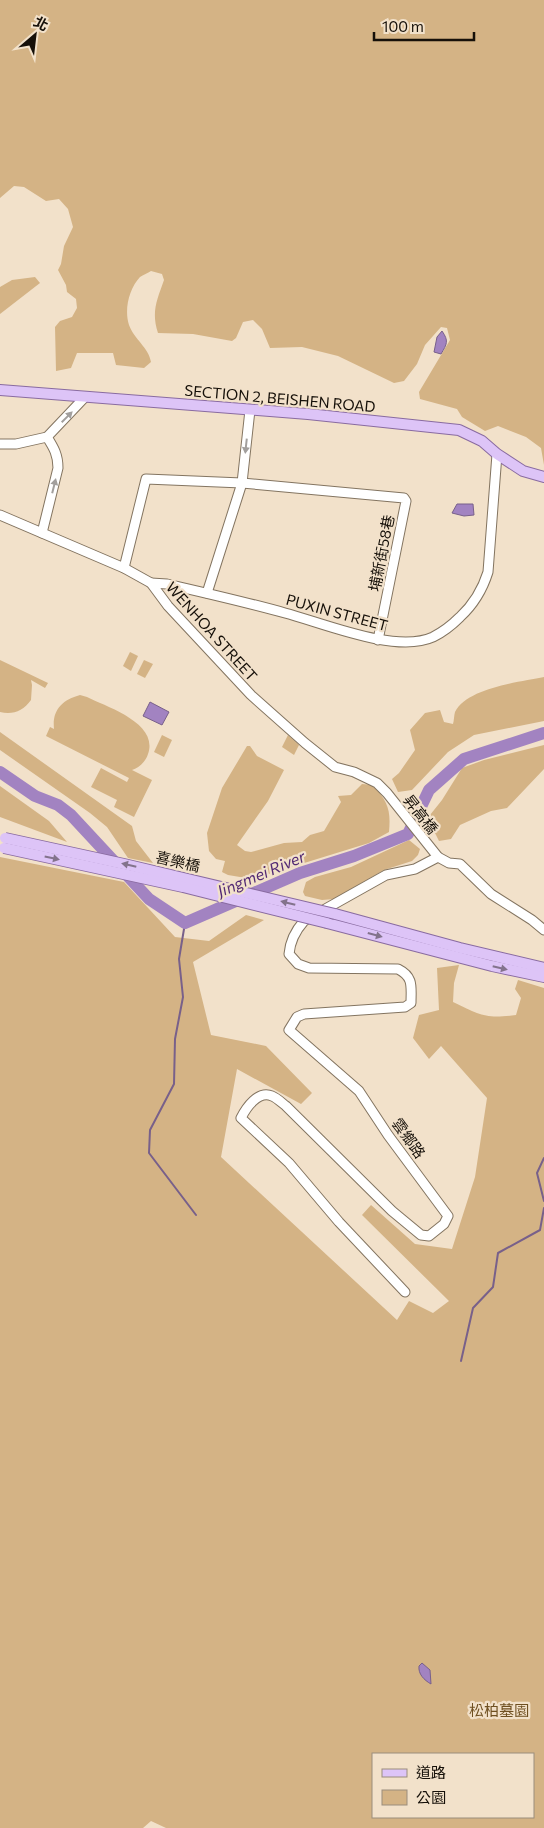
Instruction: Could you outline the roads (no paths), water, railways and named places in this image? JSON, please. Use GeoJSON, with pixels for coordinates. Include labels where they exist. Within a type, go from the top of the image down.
{"type":"FeatureCollection","features":[{"type":"Feature","properties":{"kind":"main road","name":"SECTION 2, BEISHEN ROAD"},"geometry":{"type":"LineString","coordinates":[[0,390],[250,410],[459,430],[482,441],[523,471],[544,477]]}},
{"type":"Feature","properties":{"kind":"main road","name":"喜樂橋"},"geometry":{"type":"LineString","coordinates":[[2,843],[459,952]]}},
{"type":"Feature","properties":{"kind":"main road"},"geometry":{"type":"LineString","coordinates":[[459,952],[544,968]]}},
{"type":"Feature","properties":{"kind":"main road"},"geometry":{"type":"LineString","coordinates":[[459,952],[544,977]]}},
{"type":"Feature","properties":{"kind":"street"},"geometry":{"type":"LineString","coordinates":[[0,444],[16,444],[47,437],[85,397]]}},
{"type":"Feature","properties":{"kind":"street"},"geometry":{"type":"LineString","coordinates":[[207,593],[242,482],[250,410]]}},
{"type":"Feature","properties":{"kind":"street"},"geometry":{"type":"LineString","coordinates":[[42,534],[58,468],[56,452],[47,437]]}},
{"type":"Feature","properties":{"kind":"street","name":"PUXIN STREET"},"geometry":{"type":"LineString","coordinates":[[151,583],[167,584],[207,593],[378,640],[407,642],[432,638],[452,625],[466,612],[481,589],[488,572],[498,454]]}},
{"type":"Feature","properties":{"kind":"street"},"geometry":{"type":"LineString","coordinates":[[124,568],[146,479],[242,482]]}},
{"type":"Feature","properties":{"kind":"street","name":"埔新街58巷"},"geometry":{"type":"LineString","coordinates":[[242,482],[404,498],[406,501],[378,640]]}},
{"type":"Feature","properties":{"kind":"street","name":"WENHOA STREET"},"geometry":{"type":"LineString","coordinates":[[0,514],[42,534],[124,568],[151,583],[168,606],[251,695],[335,767],[354,772],[377,783],[387,793]]}},
{"type":"Feature","properties":{"kind":"street","name":"昇高橋"},"geometry":{"type":"LineString","coordinates":[[387,793],[436,855]]}},
{"type":"Feature","properties":{"kind":"street"},"geometry":{"type":"LineString","coordinates":[[436,855],[449,863],[460,864],[491,894],[532,920],[544,930]]}},
{"type":"Feature","properties":{"kind":"street","name":"雲鄉路"},"geometry":{"type":"LineString","coordinates":[[404,1292],[339,1222],[290,1162],[242,1118],[250,1103],[266,1095],[271,1096],[286,1106],[392,1211],[421,1235],[430,1236],[444,1224],[448,1216],[388,1135],[359,1091],[289,1030],[297,1017],[304,1014],[406,1007],[411,1004],[411,983],[406,973],[398,969],[309,968],[298,964],[289,954],[290,946],[304,921],[386,875],[414,869],[436,855]]}},
{"type":"Feature","properties":{"kind":"waterway","name":"Jingmei River"},"geometry":{"type":"LineString","coordinates":[[0,772],[35,796],[58,805],[71,815],[149,899],[185,923],[300,873],[354,856],[408,834],[429,790],[464,759],[544,733]]}},
{"type":"Feature","properties":{"kind":"waterway"},"geometry":{"type":"LineString","coordinates":[[185,923],[179,959],[183,997],[175,1039],[174,1084],[150,1130],[149,1153],[196,1215]]}},
{"type":"Feature","properties":{"kind":"waterway"},"geometry":{"type":"LineString","coordinates":[[544,1158],[537,1173],[544,1201]]}},
{"type":"Feature","properties":{"kind":"waterway"},"geometry":{"type":"LineString","coordinates":[[461,1361],[473,1308],[493,1287],[498,1253],[540,1230],[544,1208]]}},
{"type":"Feature","properties":{"kind":"park label","name":"松柏墓園"},"geometry":{"type":"Point","coordinates":[499,1710]}}]}
